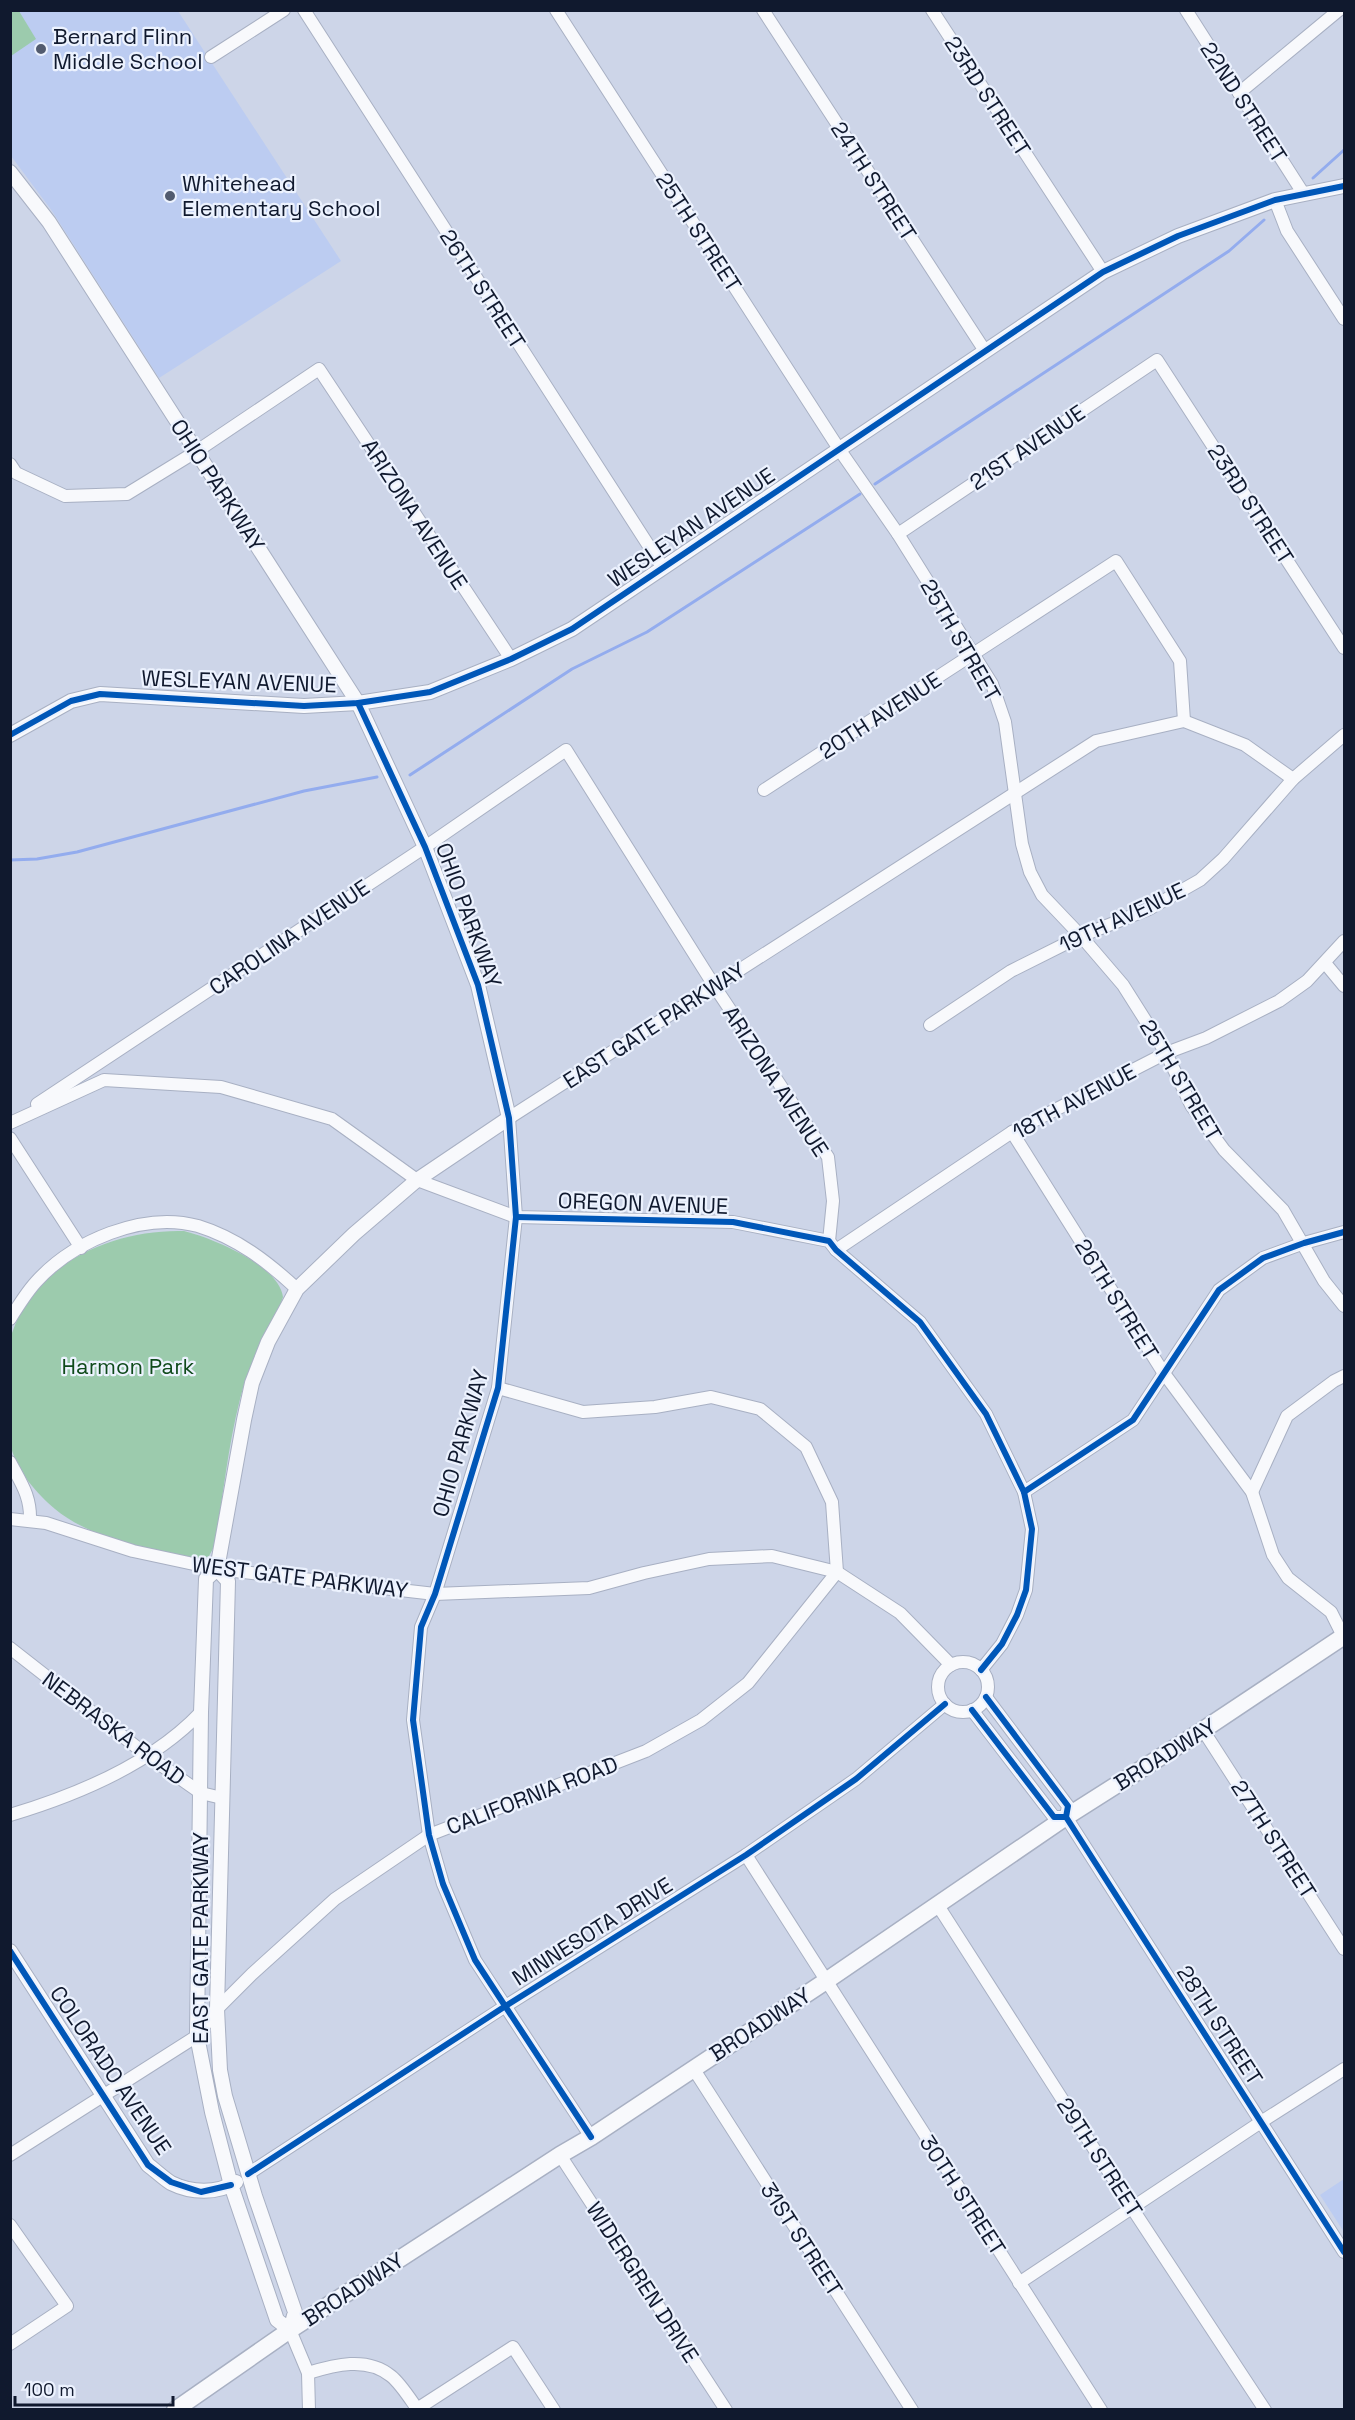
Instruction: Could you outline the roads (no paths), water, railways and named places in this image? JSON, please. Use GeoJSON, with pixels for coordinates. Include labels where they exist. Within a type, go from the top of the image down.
{"type":"FeatureCollection","features":[{"type":"Feature","properties":{"kind":"main road","name":"BROADWAY"},"geometry":{"type":"LineString","coordinates":[[175,2409],[290,2330],[591,2137],[826,1981],[1066,1817],[1203,1730],[1344,1636]]}},
{"type":"Feature","properties":{"kind":"street"},"geometry":{"type":"LineString","coordinates":[[211,57],[284,10]]}},
{"type":"Feature","properties":{"kind":"street","name":"26TH STREET"},"geometry":{"type":"LineString","coordinates":[[304,10],[663,568]]}},
{"type":"Feature","properties":{"kind":"street","name":"25TH STREET"},"geometry":{"type":"LineString","coordinates":[[556,10],[839,449],[898,534],[992,684],[1005,722],[1022,843],[1030,872],[1042,896],[1082,936],[1123,985],[1166,1053],[1191,1105],[1224,1150],[1283,1210],[1324,1281],[1344,1306]]}},
{"type":"Feature","properties":{"kind":"street","name":"24TH STREET"},"geometry":{"type":"LineString","coordinates":[[763,10],[985,351]]}},
{"type":"Feature","properties":{"kind":"street","name":"23RD STREET"},"geometry":{"type":"LineString","coordinates":[[932,10],[1103,272]]}},
{"type":"Feature","properties":{"kind":"street","name":"22ND STREET"},"geometry":{"type":"LineString","coordinates":[[1186,10],[1303,194]]}},
{"type":"Feature","properties":{"kind":"street"},"geometry":{"type":"LineString","coordinates":[[1239,93],[1339,10]]}},
{"type":"Feature","properties":{"kind":"street","name":"OHIO PARKWAY"},"geometry":{"type":"LineString","coordinates":[[10,172],[49,222],[358,703],[425,847],[478,985],[509,1118],[516,1217],[498,1388],[435,1594],[422,1627],[413,1720],[429,1835],[443,1884],[475,1960],[591,2137]]}},
{"type":"Feature","properties":{"kind":"street","name":"WESLEYAN AVENUE"},"geometry":{"type":"LineString","coordinates":[[10,735],[71,701],[100,694],[304,706],[358,703],[430,692],[511,659],[572,629],[1103,272],[1178,236],[1275,201],[1344,186]]}},
{"type":"Feature","properties":{"kind":"street","name":"22ND STREET"},"geometry":{"type":"LineString","coordinates":[[1275,201],[1287,231],[1344,319]]}},
{"type":"Feature","properties":{"kind":"street","name":"23RD STREET"},"geometry":{"type":"LineString","coordinates":[[1157,360],[1344,648]]}},
{"type":"Feature","properties":{"kind":"street","name":"21ST AVENUE"},"geometry":{"type":"LineString","coordinates":[[898,534],[1157,360]]}},
{"type":"Feature","properties":{"kind":"street","name":"ARIZONA AVENUE"},"geometry":{"type":"LineString","coordinates":[[197,451],[319,369],[511,659]]}},
{"type":"Feature","properties":{"kind":"street"},"geometry":{"type":"LineString","coordinates":[[10,464],[16,473],[65,496],[127,494],[197,451]]}},
{"type":"Feature","properties":{"kind":"street","name":"20TH AVENUE"},"geometry":{"type":"LineString","coordinates":[[764,790],[1116,561],[1180,661],[1184,722]]}},
{"type":"Feature","properties":{"kind":"street"},"geometry":{"type":"LineString","coordinates":[[1184,722],[1245,746],[1293,779]]}},
{"type":"Feature","properties":{"kind":"street","name":"EAST GATE PARKWAY"},"geometry":{"type":"LineString","coordinates":[[309,2409],[308,2373],[290,2330],[277,2320],[231,2185],[217,2136],[197,2036],[201,1712],[206,1579],[217,1569],[252,1383],[268,1342],[297,1289],[354,1234],[417,1180],[509,1118],[1096,741],[1184,722]]}},
{"type":"Feature","properties":{"kind":"street","name":"19TH AVENUE"},"geometry":{"type":"LineString","coordinates":[[930,1025],[1011,971],[1082,936],[1149,909],[1200,880],[1223,859],[1293,779],[1344,735]]}},
{"type":"Feature","properties":{"kind":"street","name":"ARIZONA AVENUE"},"geometry":{"type":"LineString","coordinates":[[566,750],[715,987],[828,1157],[833,1201],[833,1245]]}},
{"type":"Feature","properties":{"kind":"street","name":"CAROLINA AVENUE"},"geometry":{"type":"LineString","coordinates":[[10,1123],[425,847],[566,750]]}},
{"type":"Feature","properties":{"kind":"street","name":"18TH AVENUE"},"geometry":{"type":"LineString","coordinates":[[833,1245],[1012,1132],[1166,1053],[1206,1038],[1279,1001],[1307,981],[1344,940]]}},
{"type":"Feature","properties":{"kind":"street"},"geometry":{"type":"LineString","coordinates":[[1325,963],[1344,986]]}},
{"type":"Feature","properties":{"kind":"street","name":"OREGON AVENUE"},"geometry":{"type":"LineString","coordinates":[[10,1123],[104,1080],[221,1087],[332,1119],[417,1180],[516,1217],[733,1222],[833,1245],[920,1322],[986,1414],[1023,1492],[1032,1529],[1026,1590],[1017,1615],[1002,1644],[981,1670]]}},
{"type":"Feature","properties":{"kind":"street","name":"26TH STREET"},"geometry":{"type":"LineString","coordinates":[[1012,1132],[1163,1372],[1252,1492],[1273,1555],[1288,1578],[1331,1612],[1344,1636]]}},
{"type":"Feature","properties":{"kind":"street"},"geometry":{"type":"LineString","coordinates":[[10,1138],[81,1248]]}},
{"type":"Feature","properties":{"kind":"street"},"geometry":{"type":"LineString","coordinates":[[10,1319],[36,1282],[55,1265],[81,1248],[133,1227],[165,1222],[181,1223],[212,1232],[240,1244],[297,1289]]}},
{"type":"Feature","properties":{"kind":"street"},"geometry":{"type":"LineString","coordinates":[[1023,1492],[1133,1420],[1219,1290],[1263,1258],[1344,1232]]}},
{"type":"Feature","properties":{"kind":"street"},"geometry":{"type":"LineString","coordinates":[[1252,1492],[1287,1416],[1344,1376]]}},
{"type":"Feature","properties":{"kind":"street"},"geometry":{"type":"LineString","coordinates":[[498,1388],[583,1412],[655,1407],[711,1397],[760,1409],[806,1447],[832,1502],[837,1572]]}},
{"type":"Feature","properties":{"kind":"street"},"geometry":{"type":"LineString","coordinates":[[10,1462],[28,1497],[31,1506],[30,1521]]}},
{"type":"Feature","properties":{"kind":"street","name":"WEST GATE PARKWAY"},"geometry":{"type":"LineString","coordinates":[[10,1519],[61,1528],[134,1551],[217,1569],[435,1594],[589,1588],[709,1559],[772,1556],[837,1572],[900,1613],[951,1665]]}},
{"type":"Feature","properties":{"kind":"street","name":"EAST GATE PARKWAY"},"geometry":{"type":"LineString","coordinates":[[217,1569],[228,1581],[217,2009],[220,2070],[225,2096],[248,2174],[295,2312],[290,2330]]}},
{"type":"Feature","properties":{"kind":"street","name":"CALIFORNIA ROAD"},"geometry":{"type":"LineString","coordinates":[[10,2155],[197,2036],[217,2009],[252,1974],[335,1899],[429,1835],[646,1750],[701,1720],[748,1683],[837,1572]]}},
{"type":"Feature","properties":{"kind":"street","name":"NEBRASKA ROAD"},"geometry":{"type":"LineString","coordinates":[[10,1648],[148,1756],[201,1793],[222,1798]]}},
{"type":"Feature","properties":{"kind":"street"},"geometry":{"type":"LineString","coordinates":[[967,1663],[981,1670],[988,1683],[986,1697],[981,1704],[972,1710],[959,1712],[945,1704],[938,1690],[939,1683],[941,1676],[951,1665],[967,1663]]}},
{"type":"Feature","properties":{"kind":"street"},"geometry":{"type":"LineString","coordinates":[[972,1710],[1054,1817],[1066,1817],[1068,1806],[986,1697]]}},
{"type":"Feature","properties":{"kind":"street","name":"MINNESOTA DRIVE"},"geometry":{"type":"LineString","coordinates":[[231,2185],[504,2007],[746,1855],[855,1779],[945,1704]]}},
{"type":"Feature","properties":{"kind":"street"},"geometry":{"type":"LineString","coordinates":[[10,1815],[35,1808],[87,1787],[148,1756],[176,1736],[201,1712]]}},
{"type":"Feature","properties":{"kind":"street","name":"27TH STREET"},"geometry":{"type":"LineString","coordinates":[[1203,1730],[1344,1949]]}},
{"type":"Feature","properties":{"kind":"street","name":"28TH STREET"},"geometry":{"type":"LineString","coordinates":[[1066,1817],[1344,2252]]}},
{"type":"Feature","properties":{"kind":"street","name":"30TH STREET"},"geometry":{"type":"LineString","coordinates":[[746,1855],[1101,2409]]}},
{"type":"Feature","properties":{"kind":"street","name":"29TH STREET"},"geometry":{"type":"LineString","coordinates":[[937,1904],[1132,2208],[1265,2409]]}},
{"type":"Feature","properties":{"kind":"street","name":"COLORADO AVENUE"},"geometry":{"type":"LineString","coordinates":[[10,1951],[148,2164],[171,2182],[201,2192],[231,2185]]}},
{"type":"Feature","properties":{"kind":"street","name":"31ST STREET"},"geometry":{"type":"LineString","coordinates":[[693,2068],[912,2409]]}},
{"type":"Feature","properties":{"kind":"street"},"geometry":{"type":"LineString","coordinates":[[1019,2283],[1344,2069]]}},
{"type":"Feature","properties":{"kind":"street","name":"WIDERGREN DRIVE"},"geometry":{"type":"LineString","coordinates":[[560,2155],[726,2409]]}},
{"type":"Feature","properties":{"kind":"street"},"geometry":{"type":"LineString","coordinates":[[10,2225],[67,2306],[10,2344]]}},
{"type":"Feature","properties":{"kind":"street"},"geometry":{"type":"LineString","coordinates":[[308,2373],[333,2366],[364,2364],[390,2375],[418,2409],[513,2347],[554,2409]]}},
{"type":"Feature","properties":{"kind":"waterway"},"geometry":{"type":"LineString","coordinates":[[1313,178],[1344,150]]}},
{"type":"Feature","properties":{"kind":"waterway"},"geometry":{"type":"LineString","coordinates":[[875,484],[1229,251],[1264,220]]}},
{"type":"Feature","properties":{"kind":"waterway"},"geometry":{"type":"LineString","coordinates":[[410,775],[572,669],[647,632],[860,494]]}},
{"type":"Feature","properties":{"kind":"waterway"},"geometry":{"type":"LineString","coordinates":[[10,860],[37,859],[77,852],[304,791],[377,777]]}},
{"type":"Feature","properties":{"kind":"place","name":"Bernard Flinn Middle School"},"geometry":{"type":"Point","coordinates":[41,49]}},
{"type":"Feature","properties":{"kind":"place","name":"Whitehead Elementary School"},"geometry":{"type":"Point","coordinates":[170,196]}},
{"type":"Feature","properties":{"kind":"park label","name":"Harmon Park"},"geometry":{"type":"Point","coordinates":[128,1366]}}]}
